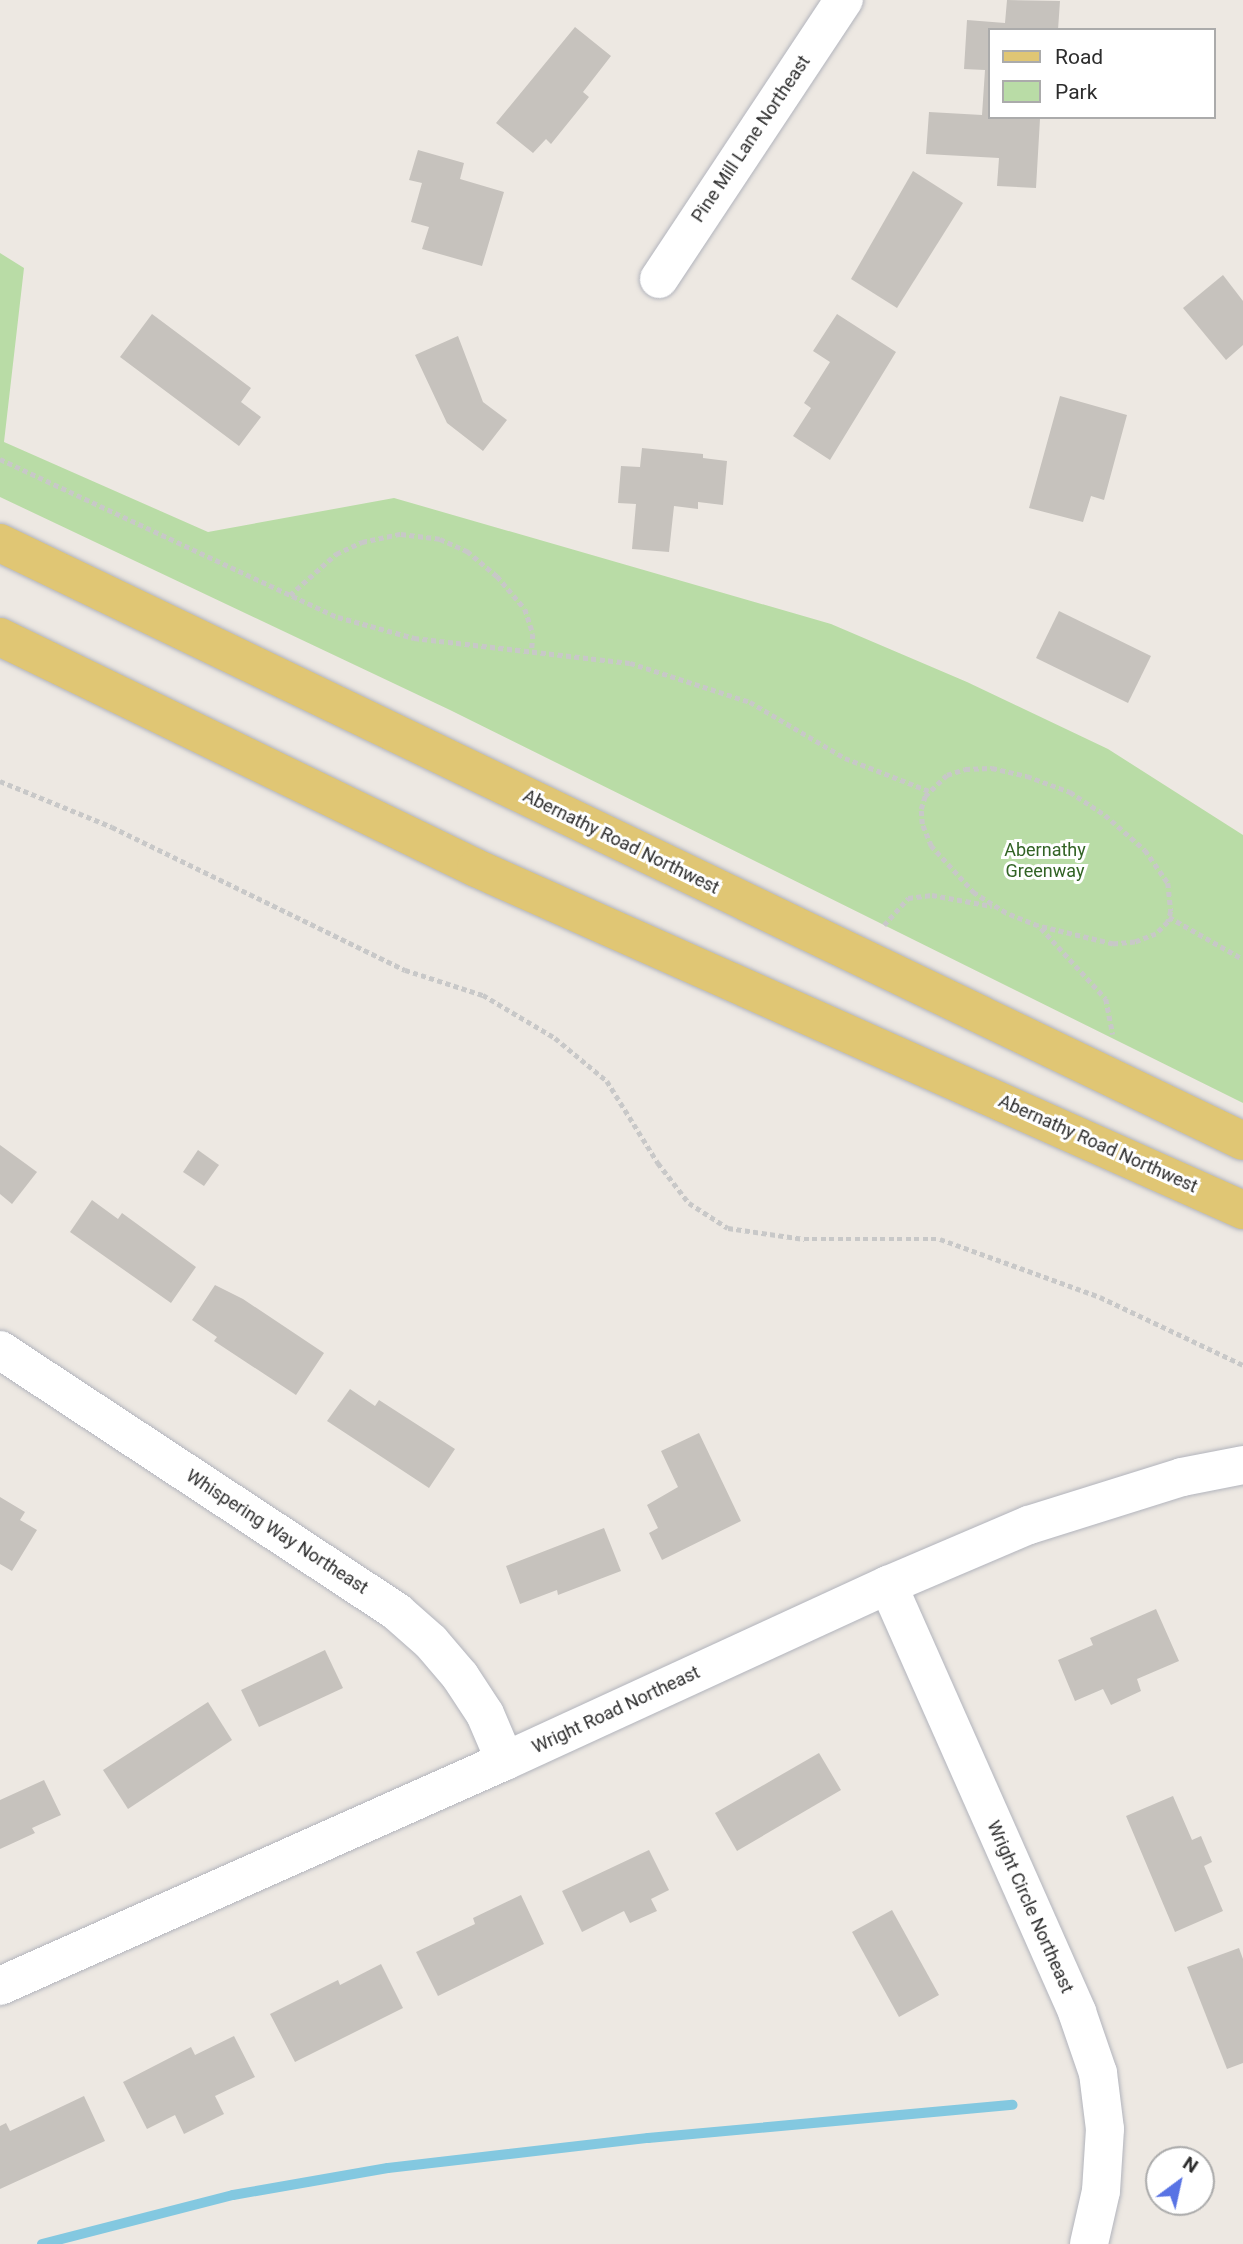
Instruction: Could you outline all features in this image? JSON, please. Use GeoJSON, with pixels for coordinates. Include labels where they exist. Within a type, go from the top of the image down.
{"type":"FeatureCollection","features":[{"type":"Feature","properties":{"kind":"main road","name":"Abernathy Road Northwest"},"geometry":{"type":"LineString","coordinates":[[0,543],[1243,1141]]}},
{"type":"Feature","properties":{"kind":"main road","name":"Abernathy Road Northwest"},"geometry":{"type":"LineString","coordinates":[[0,637],[476,868],[1243,1210]]}},
{"type":"Feature","properties":{"kind":"street","name":"Pine Mill Lane Northeast"},"geometry":{"type":"LineString","coordinates":[[659,279],[844,0]]}},
{"type":"Feature","properties":{"kind":"street","name":"Whispering Way Northeast"},"geometry":{"type":"LineString","coordinates":[[0,1350],[397,1612],[431,1642],[460,1676],[485,1714],[505,1761]]}},
{"type":"Feature","properties":{"kind":"street","name":"Wright Road Northeast"},"geometry":{"type":"LineString","coordinates":[[0,1986],[505,1761],[888,1585],[1029,1525],[1182,1477],[1243,1465]]}},
{"type":"Feature","properties":{"kind":"street","name":"Wright Circle Northeast"},"geometry":{"type":"LineString","coordinates":[[888,1585],[1077,2012],[1098,2073],[1105,2129],[1101,2191],[1089,2244]]}},
{"type":"Feature","properties":{"kind":"path"},"geometry":{"type":"LineString","coordinates":[[0,459],[338,617],[391,634],[629,663],[739,698],[780,717],[845,758],[929,791]]}},
{"type":"Feature","properties":{"kind":"path"},"geometry":{"type":"LineString","coordinates":[[290,595],[337,554],[362,542],[401,534],[440,539],[467,551],[497,576],[524,609],[533,634],[533,650]]}},
{"type":"Feature","properties":{"kind":"path"},"geometry":{"type":"LineString","coordinates":[[992,768],[1027,776],[1070,792],[1105,815],[1145,850],[1168,883],[1169,917],[1156,934],[1135,942],[1113,944],[1038,926],[995,907],[974,893],[931,846],[922,824],[921,809],[929,791],[947,775],[965,769],[992,768]]}},
{"type":"Feature","properties":{"kind":"path"},"geometry":{"type":"LineString","coordinates":[[0,780],[112,827],[405,970],[484,995],[555,1038],[607,1081],[658,1163],[689,1203],[728,1228],[804,1239],[940,1240],[1100,1297],[1243,1365]]}},
{"type":"Feature","properties":{"kind":"path"},"geometry":{"type":"LineString","coordinates":[[884,925],[908,898],[932,895],[995,907]]}},
{"type":"Feature","properties":{"kind":"path"},"geometry":{"type":"LineString","coordinates":[[1169,917],[1243,959]]}},
{"type":"Feature","properties":{"kind":"path"},"geometry":{"type":"LineString","coordinates":[[1038,926],[1105,999],[1112,1019],[1113,1034]]}},
{"type":"Feature","properties":{"kind":"green space","name":"Abernathy Greenway"},"geometry":{"type":"Polygon","coordinates":[[[0,253],[24,268],[4,442],[208,532],[394,498],[831,624],[967,682],[1108,749],[1243,835],[1243,1103],[450,710],[0,497],[0,253]]]}},
{"type":"Feature","properties":{"kind":"building"},"geometry":{"type":"Polygon","coordinates":[[[1007,0],[1060,1],[1058,28],[988,28],[988,119],[1040,119],[1036,188],[997,186],[999,158],[926,154],[929,112],[982,115],[985,70],[964,69],[967,20],[1005,23],[1007,0]]]}},
{"type":"Feature","properties":{"kind":"building"},"geometry":{"type":"Polygon","coordinates":[[[575,27],[611,56],[583,92],[589,97],[551,144],[546,139],[533,153],[496,123],[575,27]]]}},
{"type":"Feature","properties":{"kind":"building"},"geometry":{"type":"Polygon","coordinates":[[[418,150],[464,163],[460,179],[504,192],[482,266],[422,249],[429,227],[411,222],[422,183],[409,180],[418,150]]]}},
{"type":"Feature","properties":{"kind":"building"},"geometry":{"type":"Polygon","coordinates":[[[913,171],[963,203],[897,308],[851,279],[913,171]]]}},
{"type":"Feature","properties":{"kind":"building"},"geometry":{"type":"Polygon","coordinates":[[[1223,275],[1243,301],[1243,345],[1226,360],[1183,308],[1223,275]]]}},
{"type":"Feature","properties":{"kind":"building"},"geometry":{"type":"Polygon","coordinates":[[[152,314],[251,388],[241,402],[261,417],[239,446],[120,357],[152,314]]]}},
{"type":"Feature","properties":{"kind":"building"},"geometry":{"type":"Polygon","coordinates":[[[837,314],[896,352],[830,460],[793,436],[811,408],[804,403],[830,362],[813,351],[837,314]]]}},
{"type":"Feature","properties":{"kind":"building"},"geometry":{"type":"Polygon","coordinates":[[[458,336],[483,402],[507,420],[483,451],[447,423],[415,355],[458,336]]]}},
{"type":"Feature","properties":{"kind":"building"},"geometry":{"type":"Polygon","coordinates":[[[1060,396],[1127,415],[1104,500],[1091,496],[1083,522],[1029,508],[1060,396]]]}},
{"type":"Feature","properties":{"kind":"building"},"geometry":{"type":"Polygon","coordinates":[[[642,448],[703,454],[703,458],[727,461],[723,505],[698,502],[698,509],[674,506],[669,552],[632,549],[636,504],[618,503],[621,466],[640,467],[642,448]]]}},
{"type":"Feature","properties":{"kind":"building"},"geometry":{"type":"Polygon","coordinates":[[[1059,611],[1151,656],[1128,703],[1036,658],[1059,611]]]}},
{"type":"Feature","properties":{"kind":"building"},"geometry":{"type":"Polygon","coordinates":[[[0,1145],[37,1172],[12,1204],[0,1194],[0,1145]]]}},
{"type":"Feature","properties":{"kind":"building"},"geometry":{"type":"Polygon","coordinates":[[[198,1150],[219,1165],[204,1186],[183,1172],[198,1150]]]}},
{"type":"Feature","properties":{"kind":"building"},"geometry":{"type":"Polygon","coordinates":[[[92,1200],[118,1219],[122,1213],[196,1267],[171,1303],[70,1232],[92,1200]]]}},
{"type":"Feature","properties":{"kind":"building"},"geometry":{"type":"Polygon","coordinates":[[[215,1285],[243,1299],[324,1353],[296,1395],[214,1341],[217,1337],[192,1320],[215,1285]]]}},
{"type":"Feature","properties":{"kind":"building"},"geometry":{"type":"Polygon","coordinates":[[[350,1389],[375,1406],[379,1400],[455,1449],[429,1488],[327,1421],[350,1389]]]}},
{"type":"Feature","properties":{"kind":"building"},"geometry":{"type":"Polygon","coordinates":[[[699,1433],[741,1521],[662,1560],[649,1533],[658,1528],[647,1505],[678,1487],[661,1451],[699,1433]]]}},
{"type":"Feature","properties":{"kind":"building"},"geometry":{"type":"Polygon","coordinates":[[[0,1497],[25,1512],[20,1520],[37,1530],[12,1571],[0,1564],[0,1497]]]}},
{"type":"Feature","properties":{"kind":"building"},"geometry":{"type":"Polygon","coordinates":[[[604,1528],[621,1571],[558,1595],[557,1590],[520,1604],[506,1566],[604,1528]]]}},
{"type":"Feature","properties":{"kind":"building"},"geometry":{"type":"Polygon","coordinates":[[[1156,1609],[1179,1661],[1137,1679],[1141,1691],[1111,1705],[1103,1689],[1075,1701],[1058,1660],[1093,1645],[1090,1638],[1156,1609]]]}},
{"type":"Feature","properties":{"kind":"building"},"geometry":{"type":"Polygon","coordinates":[[[325,1650],[343,1688],[259,1727],[241,1690],[325,1650]]]}},
{"type":"Feature","properties":{"kind":"building"},"geometry":{"type":"Polygon","coordinates":[[[208,1702],[232,1740],[128,1809],[103,1770],[208,1702]]]}},
{"type":"Feature","properties":{"kind":"building"},"geometry":{"type":"Polygon","coordinates":[[[819,1753],[841,1790],[737,1851],[715,1813],[819,1753]]]}},
{"type":"Feature","properties":{"kind":"building"},"geometry":{"type":"Polygon","coordinates":[[[44,1780],[61,1815],[32,1828],[35,1833],[0,1849],[0,1800],[44,1780]]]}},
{"type":"Feature","properties":{"kind":"building"},"geometry":{"type":"Polygon","coordinates":[[[1173,1796],[1192,1840],[1201,1836],[1212,1862],[1204,1866],[1223,1911],[1175,1932],[1126,1816],[1173,1796]]]}},
{"type":"Feature","properties":{"kind":"building"},"geometry":{"type":"Polygon","coordinates":[[[649,1850],[669,1890],[651,1899],[657,1911],[630,1923],[624,1911],[582,1932],[562,1891],[649,1850]]]}},
{"type":"Feature","properties":{"kind":"building"},"geometry":{"type":"Polygon","coordinates":[[[521,1895],[544,1944],[438,1996],[416,1952],[475,1924],[473,1918],[521,1895]]]}},
{"type":"Feature","properties":{"kind":"building"},"geometry":{"type":"Polygon","coordinates":[[[892,1910],[939,1995],[899,2017],[852,1932],[892,1910]]]}},
{"type":"Feature","properties":{"kind":"building"},"geometry":{"type":"Polygon","coordinates":[[[1239,1948],[1243,1959],[1243,2063],[1227,2069],[1187,1967],[1239,1948]]]}},
{"type":"Feature","properties":{"kind":"building"},"geometry":{"type":"Polygon","coordinates":[[[381,1964],[403,2008],[295,2062],[270,2014],[338,1980],[340,1985],[381,1964]]]}},
{"type":"Feature","properties":{"kind":"building"},"geometry":{"type":"Polygon","coordinates":[[[234,2036],[255,2077],[215,2096],[224,2114],[184,2134],[175,2115],[147,2129],[123,2082],[191,2047],[195,2055],[234,2036]]]}},
{"type":"Feature","properties":{"kind":"building"},"geometry":{"type":"Polygon","coordinates":[[[84,2096],[105,2141],[0,2189],[0,2126],[6,2123],[10,2131],[84,2096]]]}},
{"type":"Feature","properties":{"kind":"waterway"},"geometry":{"type":"LineString","coordinates":[[42,2244],[233,2195],[388,2168],[648,2138],[1013,2105]]}}]}
